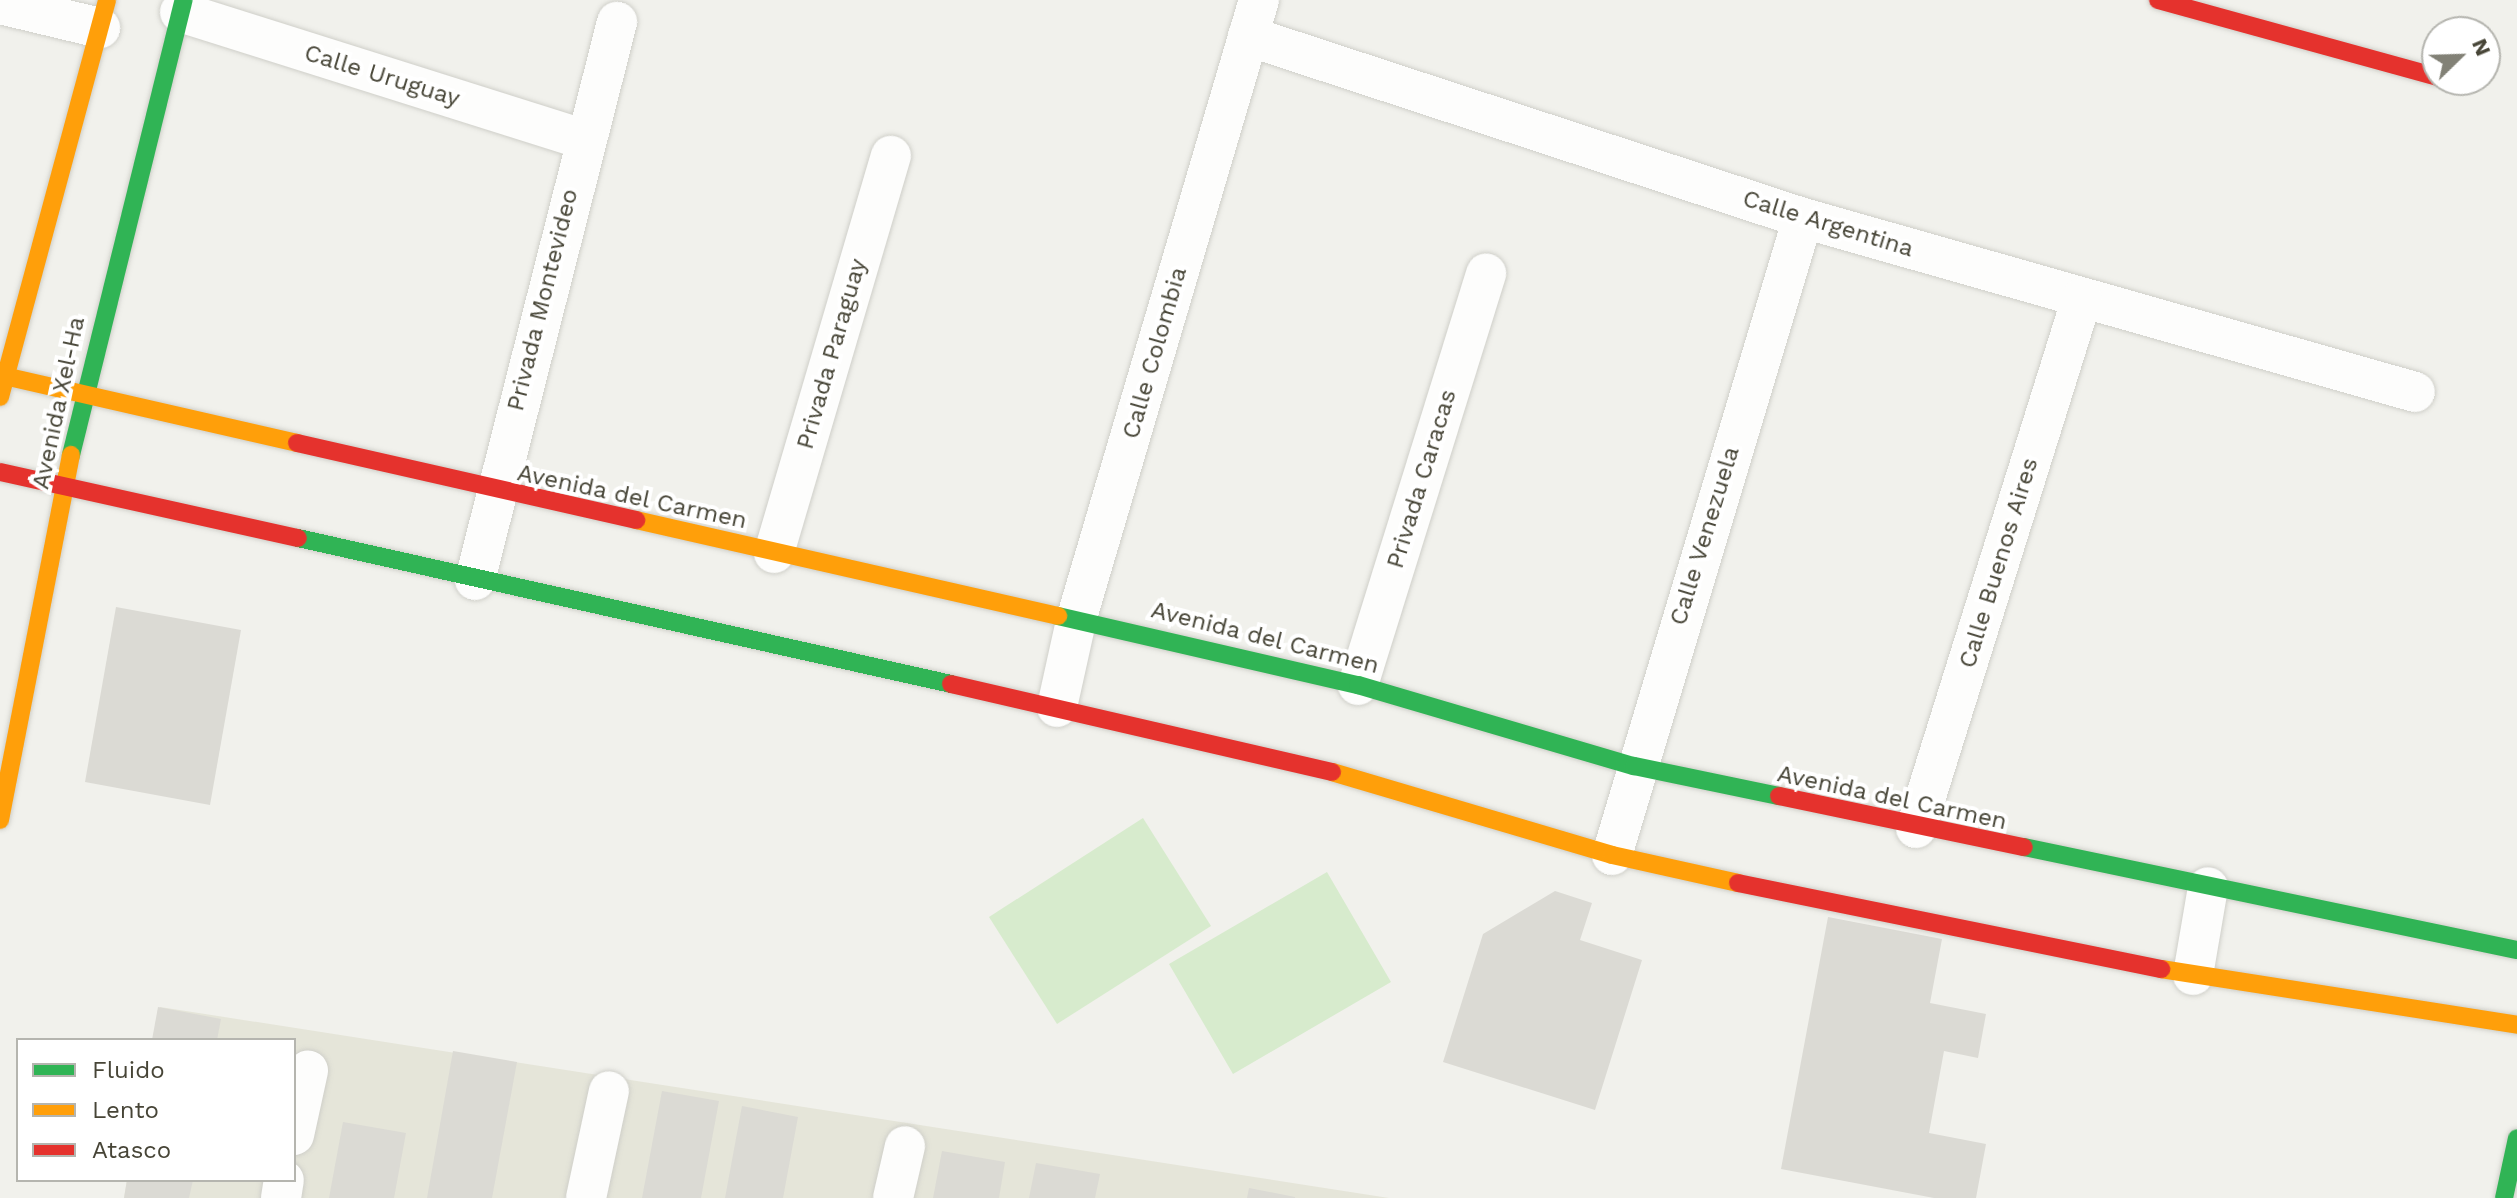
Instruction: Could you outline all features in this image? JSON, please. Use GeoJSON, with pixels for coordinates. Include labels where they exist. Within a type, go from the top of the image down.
{"type":"FeatureCollection","features":[{"type":"Feature","properties":{"kind":"street"},"geometry":{"type":"LineString","coordinates":[[2158,0],[2421,73]]}},
{"type":"Feature","properties":{"kind":"street"},"geometry":{"type":"LineString","coordinates":[[0,4],[103,14],[2,376],[0,397]]}},
{"type":"Feature","properties":{"kind":"street","name":"Calle Uruguay"},"geometry":{"type":"LineString","coordinates":[[182,6],[583,139]]}},
{"type":"Feature","properties":{"kind":"street","name":"Avenida Xel-Ha"},"geometry":{"type":"LineString","coordinates":[[0,820],[83,393],[182,6]]}},
{"type":"Feature","properties":{"kind":"street","name":"Calle Argentina"},"geometry":{"type":"LineString","coordinates":[[1253,18],[1803,218],[2415,392]]}},
{"type":"Feature","properties":{"kind":"street","name":"Calle Colombia"},"geometry":{"type":"LineString","coordinates":[[1057,707],[1077,617],[1253,18]]}},
{"type":"Feature","properties":{"kind":"street","name":"Privada Montevideo"},"geometry":{"type":"LineString","coordinates":[[475,580],[583,139],[617,22]]}},
{"type":"Feature","properties":{"kind":"street","name":"Privada Paraguay"},"geometry":{"type":"LineString","coordinates":[[774,553],[891,156]]}},
{"type":"Feature","properties":{"kind":"street","name":"Calle Venezuela"},"geometry":{"type":"LineString","coordinates":[[1612,855],[1634,766],[1803,218]]}},
{"type":"Feature","properties":{"kind":"street","name":"Privada Caracas"},"geometry":{"type":"LineString","coordinates":[[1358,685],[1486,273]]}},
{"type":"Feature","properties":{"kind":"street","name":"Calle Buenos Aires"},"geometry":{"type":"LineString","coordinates":[[1916,828],[2082,298]]}},
{"type":"Feature","properties":{"kind":"street","name":"Avenida del Carmen"},"geometry":{"type":"LineString","coordinates":[[2,376],[495,491],[1077,617],[1358,685],[1634,766],[1916,828],[2517,950]]}},
{"type":"Feature","properties":{"kind":"street"},"geometry":{"type":"LineString","coordinates":[[0,472],[1057,707],[1335,773],[1612,855],[2193,975],[2517,1025]]}},
{"type":"Feature","properties":{"kind":"street"},"geometry":{"type":"LineString","coordinates":[[2193,975],[2208,887]]}},
{"type":"Feature","properties":{"kind":"street"},"geometry":{"type":"LineString","coordinates":[[296,1126],[308,1071]]}},
{"type":"Feature","properties":{"kind":"street"},"geometry":{"type":"LineString","coordinates":[[586,1198],[609,1091]]}},
{"type":"Feature","properties":{"kind":"street"},"geometry":{"type":"LineString","coordinates":[[2504,1198],[2517,1138]]}},
{"type":"Feature","properties":{"kind":"street"},"geometry":{"type":"LineString","coordinates":[[893,1198],[905,1146]]}},
{"type":"Feature","properties":{"kind":"shaded area"},"geometry":{"type":"Polygon","coordinates":[[[160,1007],[1389,1198],[124,1198],[127,1182],[296,1182],[296,1038],[154,1038],[160,1007]]]}},
{"type":"Feature","properties":{"kind":"green space"},"geometry":{"type":"Polygon","coordinates":[[[1143,818],[1211,926],[1057,1024],[989,917],[1143,818]]]}},
{"type":"Feature","properties":{"kind":"green space"},"geometry":{"type":"Polygon","coordinates":[[[1327,872],[1391,982],[1233,1074],[1169,964],[1327,872]]]}},
{"type":"Feature","properties":{"kind":"building"},"geometry":{"type":"Polygon","coordinates":[[[116,607],[241,630],[210,805],[85,782],[116,607]]]}},
{"type":"Feature","properties":{"kind":"building"},"geometry":{"type":"Polygon","coordinates":[[[1555,891],[1592,903],[1580,940],[1642,960],[1595,1110],[1443,1062],[1483,934],[1555,891]]]}},
{"type":"Feature","properties":{"kind":"building"},"geometry":{"type":"Polygon","coordinates":[[[1828,917],[1942,939],[1930,1003],[1986,1014],[1978,1058],[1944,1051],[1929,1133],[1986,1144],[1976,1198],[1934,1198],[1781,1169],[1828,917]]]}},
{"type":"Feature","properties":{"kind":"building"},"geometry":{"type":"Polygon","coordinates":[[[158,1007],[221,1019],[217,1038],[152,1038],[158,1007]]]}},
{"type":"Feature","properties":{"kind":"building"},"geometry":{"type":"Polygon","coordinates":[[[453,1051],[517,1062],[492,1198],[427,1198],[453,1051]]]}},
{"type":"Feature","properties":{"kind":"building"},"geometry":{"type":"Polygon","coordinates":[[[662,1091],[719,1101],[701,1198],[642,1198],[662,1091]]]}},
{"type":"Feature","properties":{"kind":"building"},"geometry":{"type":"Polygon","coordinates":[[[742,1106],[798,1117],[783,1198],[725,1198],[742,1106]]]}},
{"type":"Feature","properties":{"kind":"building"},"geometry":{"type":"Polygon","coordinates":[[[343,1122],[406,1133],[394,1198],[329,1198],[343,1122]]]}},
{"type":"Feature","properties":{"kind":"building"},"geometry":{"type":"Polygon","coordinates":[[[942,1151],[1005,1162],[999,1198],[933,1198],[942,1151]]]}},
{"type":"Feature","properties":{"kind":"building"},"geometry":{"type":"Polygon","coordinates":[[[1036,1163],[1100,1174],[1095,1198],[1029,1198],[1036,1163]]]}},
{"type":"Feature","properties":{"kind":"building"},"geometry":{"type":"Polygon","coordinates":[[[127,1182],[193,1182],[189,1198],[124,1198],[127,1182]]]}},
{"type":"Feature","properties":{"kind":"building"},"geometry":{"type":"Polygon","coordinates":[[[1249,1188],[1295,1197],[1295,1198],[1247,1198],[1249,1188]]]}},
{"type":"Feature","properties":{"kind":"traffic: fast"},"geometry":{"type":"LineString","coordinates":[[71,455],[184,0]]}},
{"type":"Feature","properties":{"kind":"traffic: fast"},"geometry":{"type":"LineString","coordinates":[[298,538],[951,684]]}},
{"type":"Feature","properties":{"kind":"traffic: fast"},"geometry":{"type":"LineString","coordinates":[[1058,616],[1358,685],[1634,766],[1779,796]]}},
{"type":"Feature","properties":{"kind":"traffic: fast"},"geometry":{"type":"LineString","coordinates":[[2024,847],[2517,950]]}},
{"type":"Feature","properties":{"kind":"traffic: fast"},"geometry":{"type":"LineString","coordinates":[[2504,1198],[2517,1138]]}},
{"type":"Feature","properties":{"kind":"traffic: slow"},"geometry":{"type":"LineString","coordinates":[[0,397],[107,0]]}},
{"type":"Feature","properties":{"kind":"traffic: slow"},"geometry":{"type":"LineString","coordinates":[[0,375],[297,443]]}},
{"type":"Feature","properties":{"kind":"traffic: slow"},"geometry":{"type":"LineString","coordinates":[[0,820],[71,455]]}},
{"type":"Feature","properties":{"kind":"traffic: slow"},"geometry":{"type":"LineString","coordinates":[[636,520],[1058,616]]}},
{"type":"Feature","properties":{"kind":"traffic: slow"},"geometry":{"type":"LineString","coordinates":[[1332,772],[1612,855],[1738,883]]}},
{"type":"Feature","properties":{"kind":"traffic: slow"},"geometry":{"type":"LineString","coordinates":[[2161,969],[2517,1025]]}},
{"type":"Feature","properties":{"kind":"traffic: jam"},"geometry":{"type":"LineString","coordinates":[[2158,0],[2421,73]]}},
{"type":"Feature","properties":{"kind":"traffic: jam"},"geometry":{"type":"LineString","coordinates":[[297,443],[636,520]]}},
{"type":"Feature","properties":{"kind":"traffic: jam"},"geometry":{"type":"LineString","coordinates":[[0,472],[298,538]]}},
{"type":"Feature","properties":{"kind":"traffic: jam"},"geometry":{"type":"LineString","coordinates":[[951,684],[1332,772]]}},
{"type":"Feature","properties":{"kind":"traffic: jam"},"geometry":{"type":"LineString","coordinates":[[1779,796],[2024,847]]}},
{"type":"Feature","properties":{"kind":"traffic: jam"},"geometry":{"type":"LineString","coordinates":[[1738,883],[2161,969]]}}]}
